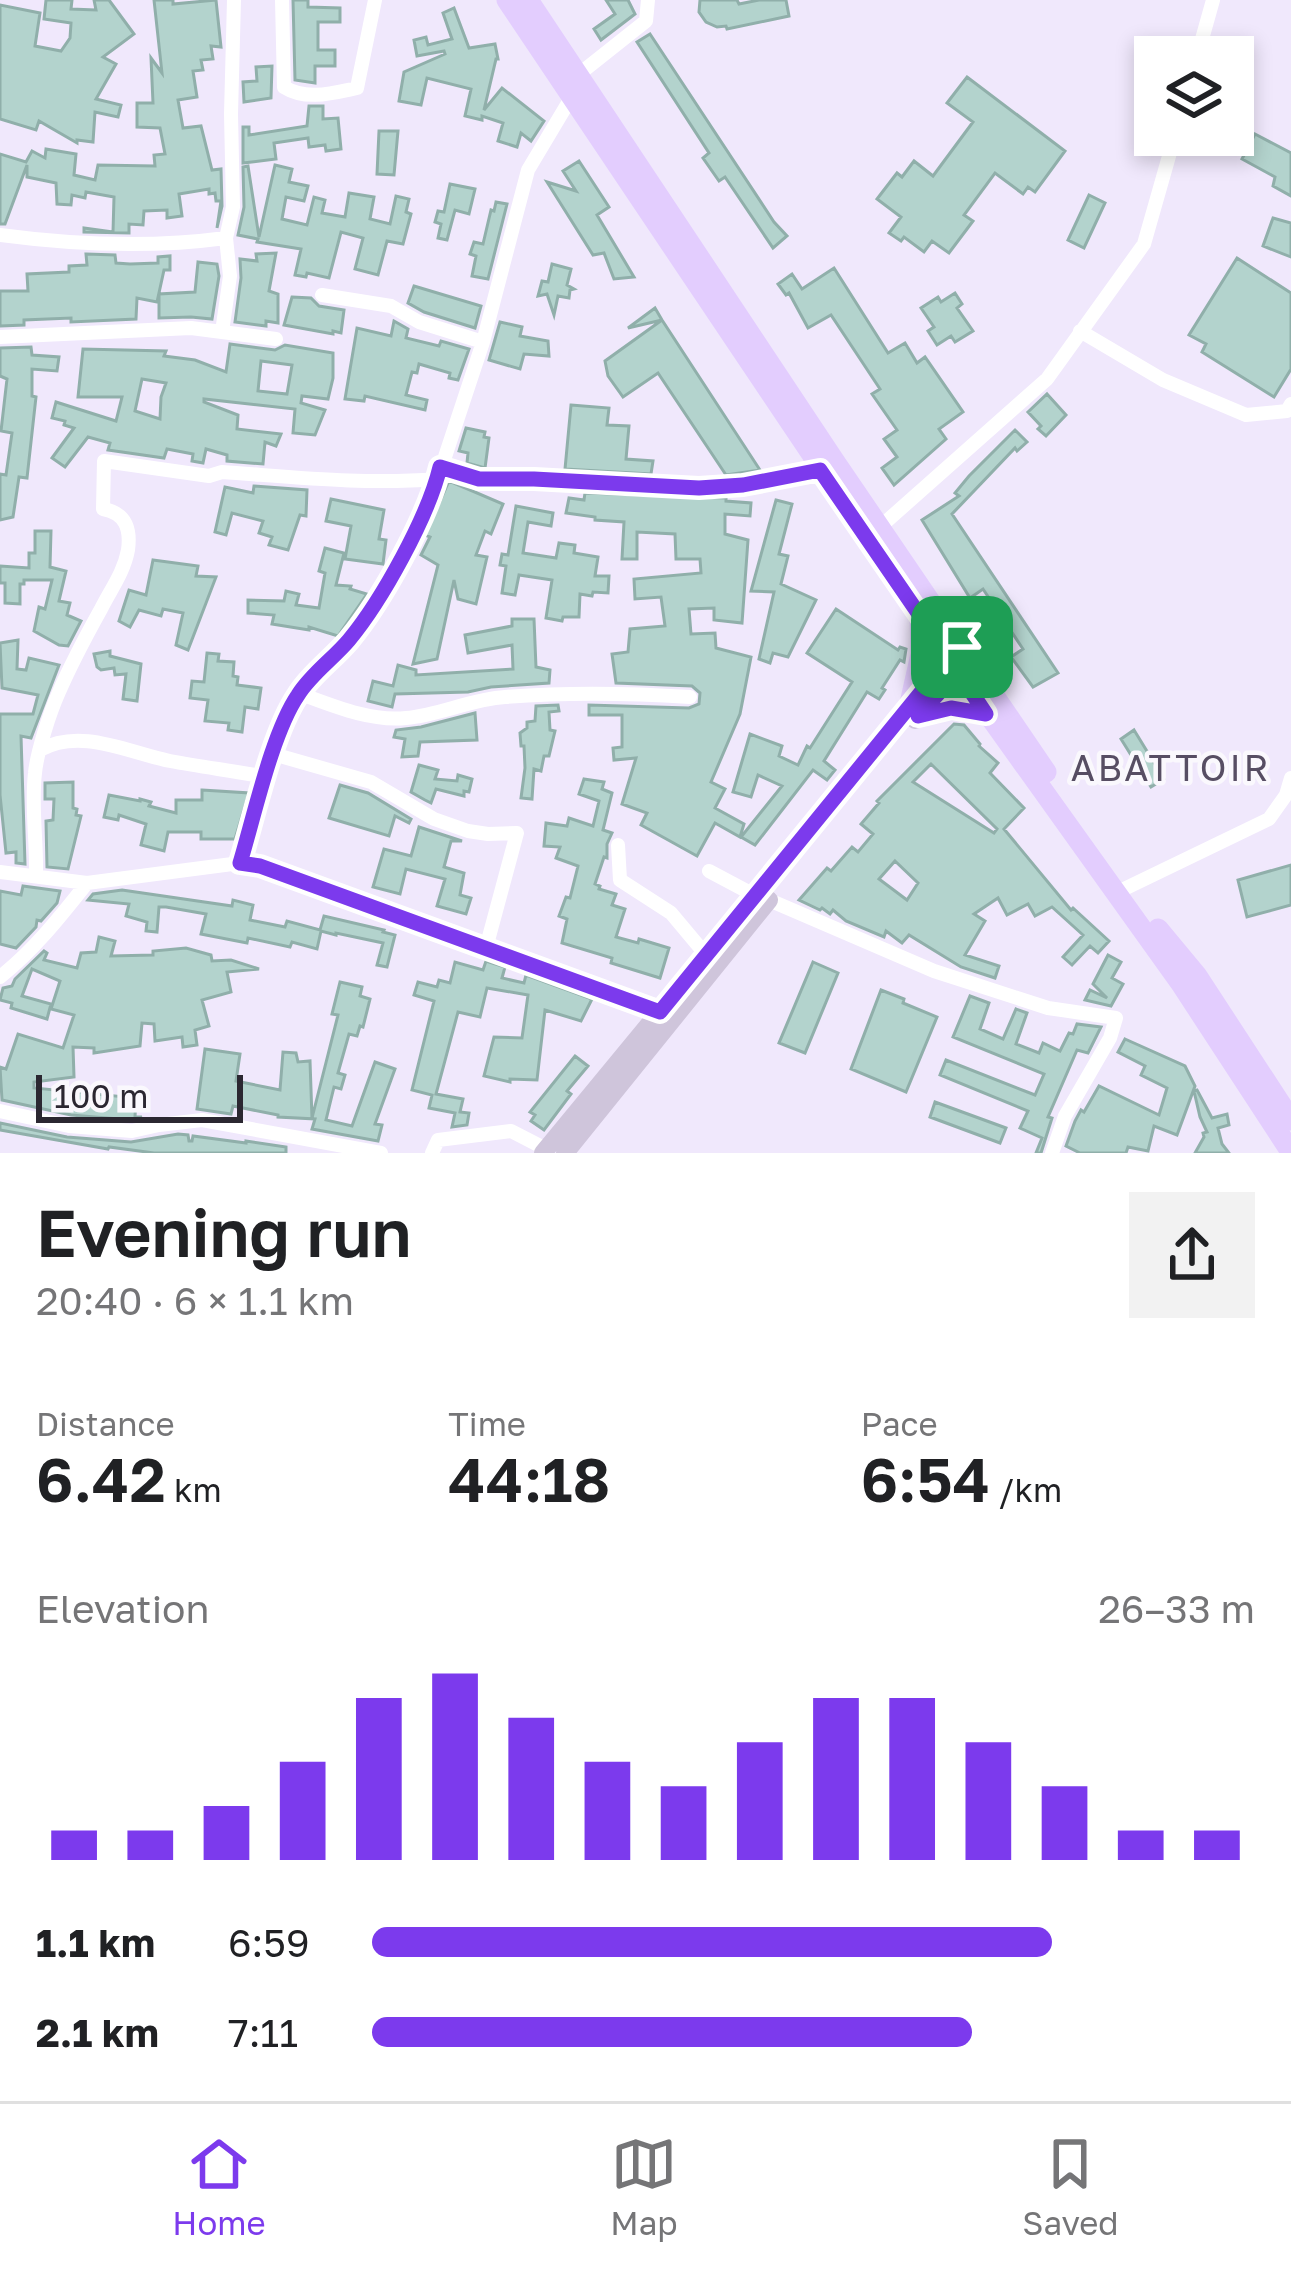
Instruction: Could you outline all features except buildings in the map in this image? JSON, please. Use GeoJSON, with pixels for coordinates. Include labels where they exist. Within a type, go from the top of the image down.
{"type":"FeatureCollection","features":[{"type":"Feature","properties":{"kind":"main road"},"geometry":{"type":"LineString","coordinates":[[507,0],[820,470],[920,614],[960,660],[986,714],[1182,985],[1291,1153]]}},
{"type":"Feature","properties":{"kind":"main road"},"geometry":{"type":"LineString","coordinates":[[528,0],[880,527],[960,660],[1124,889],[1196,976],[1291,1120]]}},
{"type":"Feature","properties":{"kind":"main road"},"geometry":{"type":"LineString","coordinates":[[913,712],[920,614]]}},
{"type":"Feature","properties":{"kind":"main road"},"geometry":{"type":"LineString","coordinates":[[551,1152],[960,660]]}},
{"type":"Feature","properties":{"kind":"main road"},"geometry":{"type":"LineString","coordinates":[[913,712],[951,708],[986,714]]}},
{"type":"Feature","properties":{"kind":"main road"},"geometry":{"type":"LineString","coordinates":[[551,1152],[660,1012],[762,898]]}},
{"type":"Feature","properties":{"kind":"street"},"geometry":{"type":"LineString","coordinates":[[222,332],[230,276],[226,238],[233,207],[235,0]]}},
{"type":"Feature","properties":{"kind":"street"},"geometry":{"type":"LineString","coordinates":[[283,0],[284,87],[294,94],[322,95],[358,88],[375,0]]}},
{"type":"Feature","properties":{"kind":"street"},"geometry":{"type":"LineString","coordinates":[[578,75],[646,21],[647,0]]}},
{"type":"Feature","properties":{"kind":"street"},"geometry":{"type":"LineString","coordinates":[[1203,36],[1213,0]]}},
{"type":"Feature","properties":{"kind":"street"},"geometry":{"type":"LineString","coordinates":[[240,863],[273,754],[298,693],[350,639],[399,566],[439,473],[483,342],[528,170],[571,98]]}},
{"type":"Feature","properties":{"kind":"street"},"geometry":{"type":"LineString","coordinates":[[880,527],[1047,379],[1144,244],[1169,156]]}},
{"type":"Feature","properties":{"kind":"street"},"geometry":{"type":"LineString","coordinates":[[0,235],[105,244],[184,244],[226,238]]}},
{"type":"Feature","properties":{"kind":"street"},"geometry":{"type":"LineString","coordinates":[[322,295],[391,306],[419,322],[483,342]]}},
{"type":"Feature","properties":{"kind":"street"},"geometry":{"type":"LineString","coordinates":[[0,337],[191,328],[276,339]]}},
{"type":"Feature","properties":{"kind":"street"},"geometry":{"type":"LineString","coordinates":[[1080,331],[1163,380],[1246,415],[1287,411],[1291,404]]}},
{"type":"Feature","properties":{"kind":"street"},"geometry":{"type":"LineString","coordinates":[[36,876],[34,772],[40,750],[56,698],[120,577],[128,551],[125,520],[103,509],[104,461],[208,476],[222,472],[400,482],[439,473],[479,479],[699,488],[820,470]]}},
{"type":"Feature","properties":{"kind":"street"},"geometry":{"type":"LineString","coordinates":[[298,693],[387,718],[409,718],[500,697],[690,697]]}},
{"type":"Feature","properties":{"kind":"street"},"geometry":{"type":"LineString","coordinates":[[40,750],[63,741],[84,741],[266,777]]}},
{"type":"Feature","properties":{"kind":"street"},"geometry":{"type":"LineString","coordinates":[[273,754],[371,782],[434,819],[468,831],[517,833],[486,948]]}},
{"type":"Feature","properties":{"kind":"street"},"geometry":{"type":"LineString","coordinates":[[1124,889],[1269,819],[1286,796],[1291,778]]}},
{"type":"Feature","properties":{"kind":"street"},"geometry":{"type":"LineString","coordinates":[[618,845],[620,880],[671,913],[707,956]]}},
{"type":"Feature","properties":{"kind":"street"},"geometry":{"type":"LineString","coordinates":[[0,872],[87,883],[240,863],[260,866],[660,1012]]}},
{"type":"Feature","properties":{"kind":"street"},"geometry":{"type":"LineString","coordinates":[[709,871],[934,971],[1048,1008],[1116,1018],[1110,1038],[1065,1116],[1052,1153]]}},
{"type":"Feature","properties":{"kind":"street"},"geometry":{"type":"LineString","coordinates":[[0,976],[39,942],[87,883]]}},
{"type":"Feature","properties":{"kind":"street"},"geometry":{"type":"LineString","coordinates":[[0,1111],[69,1126],[132,1131],[202,1120],[381,1153]]}},
{"type":"Feature","properties":{"kind":"street"},"geometry":{"type":"LineString","coordinates":[[432,1153],[438,1140],[497,1131],[511,1131],[551,1152]]}},
{"type":"Feature","properties":{"kind":"street"},"geometry":{"type":"LineString","coordinates":[[473,1153],[487,1136]]}},
{"type":"Feature","properties":{"kind":"district","name":"ABATTOIR"},"geometry":{"type":"Point","coordinates":[1171,767]}},
{"type":"Feature","properties":{"kind":"route"},"geometry":{"type":"LineString","coordinates":[[962,647],[949,658],[820,470],[699,488],[479,479],[440,467],[399,566],[350,639],[298,693],[273,751],[240,863],[260,866],[660,1012],[949,658],[958,672],[918,716],[951,708],[986,714],[958,672],[971,661],[962,647]]}}]}
